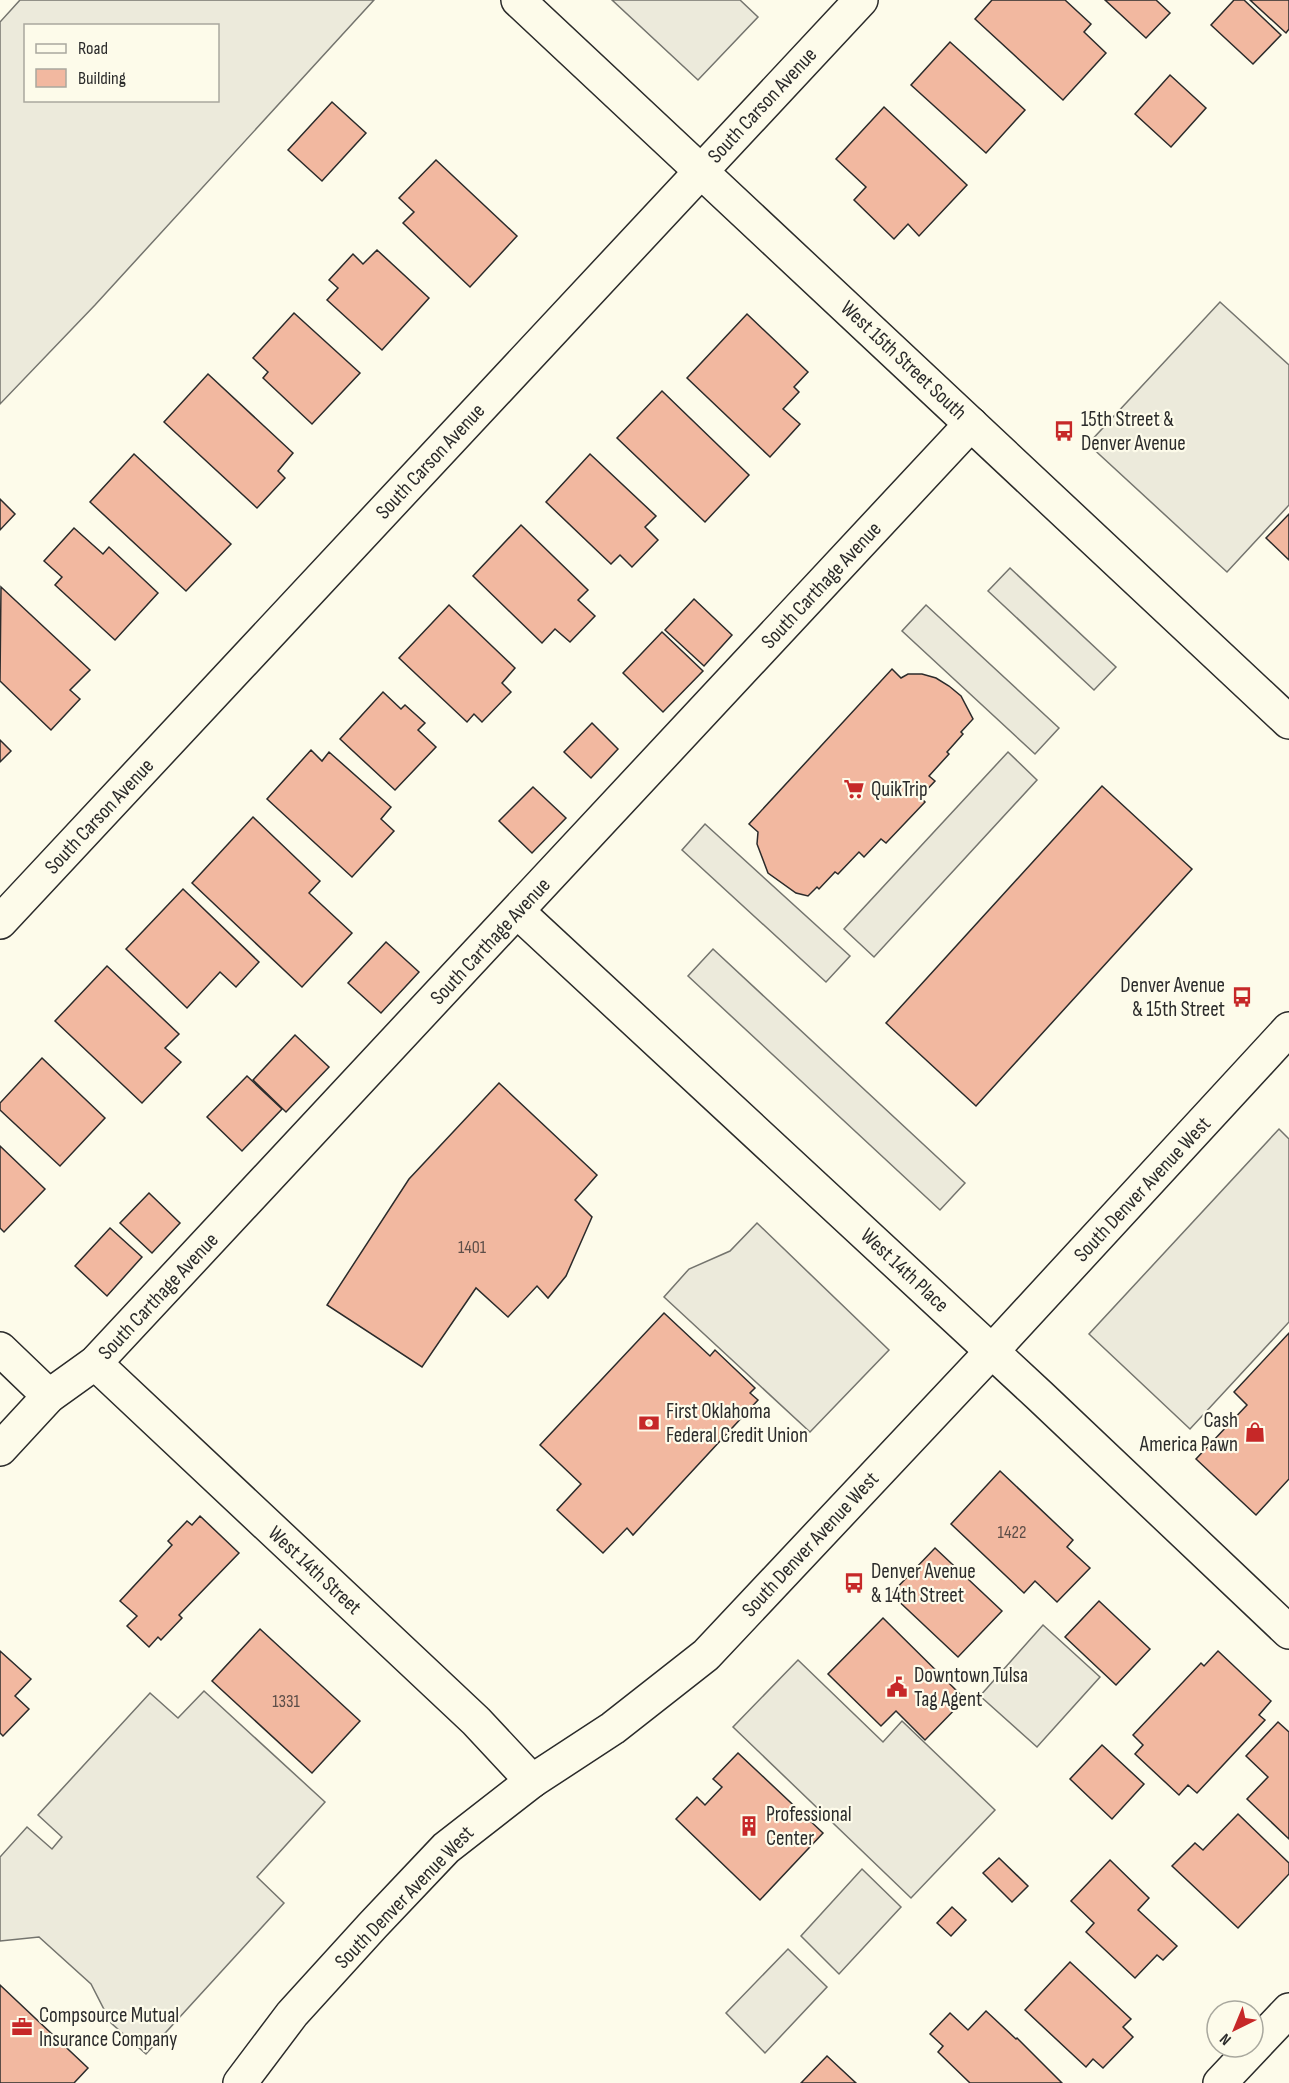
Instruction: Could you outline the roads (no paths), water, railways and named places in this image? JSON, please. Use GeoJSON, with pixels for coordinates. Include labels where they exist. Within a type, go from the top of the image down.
{"type":"FeatureCollection","features":[{"type":"Feature","properties":{"kind":"street","name":"West 15th Street South"},"geometry":{"type":"LineString","coordinates":[[518,0],[1289,722]]}},
{"type":"Feature","properties":{"kind":"street","name":"South Carson Avenue"},"geometry":{"type":"LineString","coordinates":[[0,922],[861,0]]}},
{"type":"Feature","properties":{"kind":"street","name":"South Carthage Avenue"},"geometry":{"type":"LineString","coordinates":[[0,1449],[49,1396],[95,1363],[971,424]]}},
{"type":"Feature","properties":{"kind":"street","name":"West 14th Place"},"geometry":{"type":"LineString","coordinates":[[518,912],[992,1351],[1289,1632]]}},
{"type":"Feature","properties":{"kind":"street","name":"South Denver Avenue West"},"geometry":{"type":"LineString","coordinates":[[217,2083],[292,2014],[446,1848],[532,1781],[613,1728],[706,1655],[992,1351],[1289,1029]]}},
{"type":"Feature","properties":{"kind":"street"},"geometry":{"type":"LineString","coordinates":[[0,1349],[49,1396]]}},
{"type":"Feature","properties":{"kind":"street","name":"West 14th Street"},"geometry":{"type":"LineString","coordinates":[[95,1363],[476,1721],[532,1781]]}},
{"type":"Feature","properties":{"kind":"street"},"geometry":{"type":"LineString","coordinates":[[1220,2083],[1289,2010]]}},
{"type":"Feature","properties":{"kind":"street","name":"South Denver Avenue West"},"geometry":{"type":"LineString","coordinates":[[240,2083],[292,2014]]}},
{"type":"Feature","properties":{"kind":"place","name":"15th Street & Denver Avenue"},"geometry":{"type":"Point","coordinates":[1064,431]}},
{"type":"Feature","properties":{"kind":"place","name":"QuikTrip"},"geometry":{"type":"Point","coordinates":[854,789]}},
{"type":"Feature","properties":{"kind":"place","name":"Denver Avenue & 15th Street"},"geometry":{"type":"Point","coordinates":[1242,997]}},
{"type":"Feature","properties":{"kind":"place","name":"First Oklahoma Federal Credit Union"},"geometry":{"type":"Point","coordinates":[649,1423]}},
{"type":"Feature","properties":{"kind":"place","name":"Cash America Pawn"},"geometry":{"type":"Point","coordinates":[1255,1432]}},
{"type":"Feature","properties":{"kind":"place","name":"Denver Avenue & 14th Street"},"geometry":{"type":"Point","coordinates":[854,1583]}},
{"type":"Feature","properties":{"kind":"place","name":"Downtown Tulsa Tag Agent"},"geometry":{"type":"Point","coordinates":[897,1687]}},
{"type":"Feature","properties":{"kind":"place","name":"Professional Center"},"geometry":{"type":"Point","coordinates":[749,1826]}},
{"type":"Feature","properties":{"kind":"place","name":"Compsource Mutual Insurance Company"},"geometry":{"type":"Point","coordinates":[22,2027]}}]}
